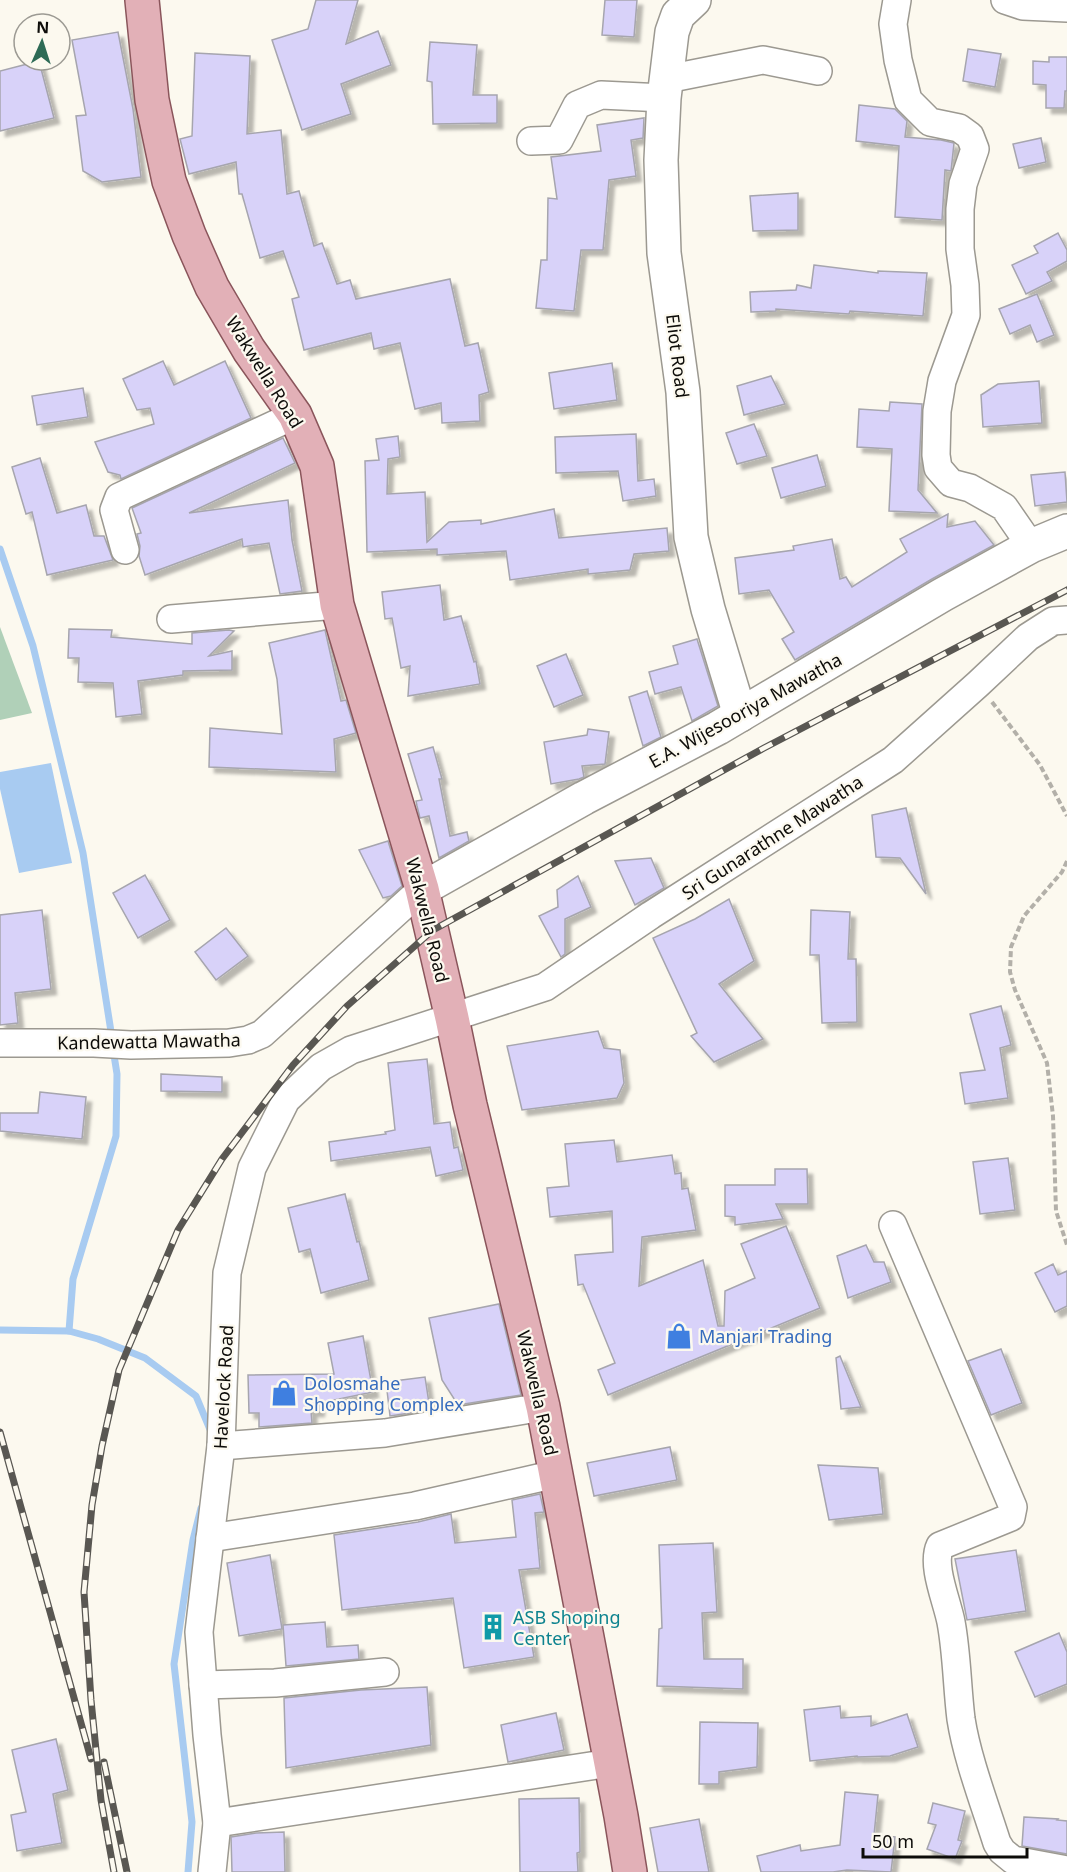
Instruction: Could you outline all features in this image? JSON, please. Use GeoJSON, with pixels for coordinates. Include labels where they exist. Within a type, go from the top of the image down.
{"type":"FeatureCollection","features":[{"type":"Feature","properties":{"kind":"main road","name":"Wakwella Road"},"geometry":{"type":"LineString","coordinates":[[142,0],[152,100],[169,181],[189,235],[212,287],[249,350],[296,415],[317,466],[337,605],[422,889],[475,1127],[543,1407],[630,1872]]}},
{"type":"Feature","properties":{"kind":"street","name":"Eliot Road"},"geometry":{"type":"LineString","coordinates":[[694,0],[678,15],[672,32],[662,160],[664,253],[683,392],[691,537],[708,609],[740,715]]}},
{"type":"Feature","properties":{"kind":"street"},"geometry":{"type":"LineString","coordinates":[[897,0],[893,24],[898,60],[908,100],[930,122],[959,128],[970,136],[975,149],[963,184],[960,209],[960,249],[966,315],[942,381],[937,411],[938,468],[951,483],[970,488],[1004,507],[1031,546]]}},
{"type":"Feature","properties":{"kind":"street"},"geometry":{"type":"LineString","coordinates":[[1017,2],[1067,8]]}},
{"type":"Feature","properties":{"kind":"street"},"geometry":{"type":"LineString","coordinates":[[531,141],[559,140],[577,105],[601,95],[666,89],[763,60],[818,71]]}},
{"type":"Feature","properties":{"kind":"street"},"geometry":{"type":"LineString","coordinates":[[124,550],[114,510],[119,497],[296,415]]}},
{"type":"Feature","properties":{"kind":"street","name":"E.A. Wijesooriya Mawatha"},"geometry":{"type":"LineString","coordinates":[[422,889],[584,798],[718,728],[942,595],[1031,546],[1067,531]]}},
{"type":"Feature","properties":{"kind":"street"},"geometry":{"type":"LineString","coordinates":[[171,619],[337,605]]}},
{"type":"Feature","properties":{"kind":"street","name":"Sri Gunarathne Mawatha"},"geometry":{"type":"LineString","coordinates":[[452,1018],[545,987],[651,915],[892,760],[1028,637],[1053,621],[1067,620]]}},
{"type":"Feature","properties":{"kind":"street","name":"Kandewatta Mawatha"},"geometry":{"type":"LineString","coordinates":[[0,1042],[131,1045],[229,1043],[248,1040],[262,1034],[422,889]]}},
{"type":"Feature","properties":{"kind":"street","name":"Havelock Road"},"geometry":{"type":"LineString","coordinates":[[212,1872],[217,1822],[199,1632],[221,1446],[227,1273],[252,1168],[286,1100],[321,1067],[351,1050],[452,1018]]}},
{"type":"Feature","properties":{"kind":"street"},"geometry":{"type":"LineString","coordinates":[[893,1225],[1013,1507],[1011,1516],[940,1546],[937,1553],[951,1623],[961,1721],[973,1767],[997,1844],[1002,1851],[1012,1860],[1067,1870]]}},
{"type":"Feature","properties":{"kind":"street"},"geometry":{"type":"LineString","coordinates":[[221,1446],[385,1433],[543,1407]]}},
{"type":"Feature","properties":{"kind":"street"},"geometry":{"type":"LineString","coordinates":[[210,1538],[415,1506],[556,1473]]}},
{"type":"Feature","properties":{"kind":"street"},"geometry":{"type":"LineString","coordinates":[[203,1685],[275,1683],[385,1672]]}},
{"type":"Feature","properties":{"kind":"street"},"geometry":{"type":"LineString","coordinates":[[217,1822],[610,1763]]}},
{"type":"Feature","properties":{"kind":"path"},"geometry":{"type":"LineString","coordinates":[[978,684],[1040,765],[1067,816]]}},
{"type":"Feature","properties":{"kind":"path"},"geometry":{"type":"LineString","coordinates":[[1067,861],[1062,872],[1024,916],[1011,947],[1010,972],[1015,990],[1047,1063],[1053,1116],[1056,1211],[1067,1245]]}},
{"type":"Feature","properties":{"kind":"green space"},"geometry":{"type":"Polygon","coordinates":[[[0,627],[32,713],[0,720],[0,627]]]}},
{"type":"Feature","properties":{"kind":"water"},"geometry":{"type":"Polygon","coordinates":[[[51,763],[72,863],[19,873],[0,789],[0,772],[51,763]]]}},
{"type":"Feature","properties":{"kind":"building"},"geometry":{"type":"Polygon","coordinates":[[[316,0],[358,0],[346,44],[378,31],[391,65],[341,84],[351,114],[302,130],[272,40],[308,29],[316,0]]]}},
{"type":"Feature","properties":{"kind":"building"},"geometry":{"type":"Polygon","coordinates":[[[605,0],[637,0],[634,37],[602,35],[605,0]]]}},
{"type":"Feature","properties":{"kind":"building"},"geometry":{"type":"Polygon","coordinates":[[[118,32],[133,109],[141,177],[102,182],[83,171],[76,116],[86,115],[72,40],[118,32]]]}},
{"type":"Feature","properties":{"kind":"building"},"geometry":{"type":"Polygon","coordinates":[[[430,42],[477,45],[473,95],[497,95],[497,123],[433,124],[432,82],[427,81],[430,42]]]}},
{"type":"Feature","properties":{"kind":"building"},"geometry":{"type":"Polygon","coordinates":[[[968,49],[1001,54],[995,87],[963,81],[968,49]]]}},
{"type":"Feature","properties":{"kind":"building"},"geometry":{"type":"Polygon","coordinates":[[[195,53],[250,56],[247,134],[281,130],[287,194],[299,191],[314,246],[322,243],[337,284],[350,280],[356,299],[450,279],[465,346],[478,343],[489,392],[479,395],[480,421],[442,423],[441,403],[415,409],[400,343],[374,349],[371,333],[304,350],[292,299],[299,297],[283,251],[260,258],[242,194],[239,194],[236,162],[189,174],[180,139],[192,136],[195,53]]]}},
{"type":"Feature","properties":{"kind":"building"},"geometry":{"type":"Polygon","coordinates":[[[1049,57],[1067,57],[1067,91],[1065,91],[1064,108],[1046,108],[1046,85],[1033,84],[1033,61],[1049,62],[1049,57]]]}},
{"type":"Feature","properties":{"kind":"building"},"geometry":{"type":"Polygon","coordinates":[[[12,68],[12,72],[42,72],[54,118],[0,131],[0,71],[12,68]]]}},
{"type":"Feature","properties":{"kind":"building"},"geometry":{"type":"Polygon","coordinates":[[[859,105],[895,109],[907,121],[905,137],[954,143],[951,171],[945,170],[942,220],[895,217],[899,146],[856,141],[859,105]]]}},
{"type":"Feature","properties":{"kind":"building"},"geometry":{"type":"Polygon","coordinates":[[[644,118],[643,138],[631,140],[636,176],[609,180],[603,250],[581,250],[574,311],[536,308],[541,260],[547,260],[548,198],[557,199],[551,157],[601,151],[597,125],[644,118]]]}},
{"type":"Feature","properties":{"kind":"building"},"geometry":{"type":"Polygon","coordinates":[[[1041,138],[1046,162],[1019,168],[1013,144],[1041,138]]]}},
{"type":"Feature","properties":{"kind":"building"},"geometry":{"type":"Polygon","coordinates":[[[798,193],[798,230],[753,231],[750,196],[798,193]]]}},
{"type":"Feature","properties":{"kind":"building"},"geometry":{"type":"Polygon","coordinates":[[[1058,233],[1067,250],[1067,261],[1047,272],[1052,281],[1026,294],[1012,265],[1038,253],[1034,246],[1058,233]]]}},
{"type":"Feature","properties":{"kind":"building"},"geometry":{"type":"Polygon","coordinates":[[[814,265],[878,273],[878,271],[927,273],[923,316],[776,309],[776,311],[751,312],[750,292],[796,290],[797,285],[811,288],[814,265]]]}},
{"type":"Feature","properties":{"kind":"building"},"geometry":{"type":"Polygon","coordinates":[[[1037,294],[1054,335],[1037,342],[1030,325],[1010,334],[999,309],[1037,294]]]}},
{"type":"Feature","properties":{"kind":"building"},"geometry":{"type":"Polygon","coordinates":[[[163,361],[174,385],[225,361],[251,418],[121,479],[120,475],[108,472],[95,442],[154,424],[150,408],[137,410],[123,379],[163,361]]]}},
{"type":"Feature","properties":{"kind":"building"},"geometry":{"type":"Polygon","coordinates":[[[612,363],[617,400],[554,409],[549,373],[612,363]]]}},
{"type":"Feature","properties":{"kind":"building"},"geometry":{"type":"Polygon","coordinates":[[[771,376],[785,404],[744,415],[737,386],[771,376]]]}},
{"type":"Feature","properties":{"kind":"building"},"geometry":{"type":"Polygon","coordinates":[[[1039,381],[1042,423],[983,427],[981,395],[998,384],[1039,381]]]}},
{"type":"Feature","properties":{"kind":"building"},"geometry":{"type":"Polygon","coordinates":[[[83,388],[88,417],[37,425],[32,396],[83,388]]]}},
{"type":"Feature","properties":{"kind":"building"},"geometry":{"type":"Polygon","coordinates":[[[890,402],[922,404],[918,490],[937,513],[889,511],[892,449],[857,447],[859,409],[889,411],[890,402]]]}},
{"type":"Feature","properties":{"kind":"building"},"geometry":{"type":"Polygon","coordinates":[[[754,424],[767,456],[737,464],[726,433],[754,424]]]}},
{"type":"Feature","properties":{"kind":"building"},"geometry":{"type":"Polygon","coordinates":[[[636,434],[638,481],[654,479],[656,496],[623,501],[618,471],[556,473],[555,437],[636,434]]]}},
{"type":"Feature","properties":{"kind":"building"},"geometry":{"type":"Polygon","coordinates":[[[398,436],[400,457],[388,459],[387,494],[425,492],[427,542],[449,522],[481,520],[481,524],[554,509],[559,538],[667,528],[669,551],[634,554],[630,570],[588,574],[588,569],[510,580],[506,551],[437,555],[437,549],[367,552],[365,461],[379,460],[376,439],[398,436]]]}},
{"type":"Feature","properties":{"kind":"building"},"geometry":{"type":"Polygon","coordinates":[[[283,438],[295,463],[189,513],[288,500],[292,540],[302,591],[280,594],[269,543],[243,547],[242,539],[145,575],[139,556],[140,546],[137,534],[141,533],[132,508],[283,438]]]}},
{"type":"Feature","properties":{"kind":"building"},"geometry":{"type":"Polygon","coordinates":[[[817,455],[826,486],[781,498],[772,468],[817,455]]]}},
{"type":"Feature","properties":{"kind":"building"},"geometry":{"type":"Polygon","coordinates":[[[40,458],[57,513],[86,505],[94,536],[104,536],[113,560],[47,575],[32,512],[26,514],[12,467],[40,458]]]}},
{"type":"Feature","properties":{"kind":"building"},"geometry":{"type":"Polygon","coordinates":[[[1065,472],[1067,502],[1035,506],[1031,475],[1065,472]]]}},
{"type":"Feature","properties":{"kind":"building"},"geometry":{"type":"Polygon","coordinates":[[[948,514],[947,527],[975,521],[994,545],[795,660],[782,639],[794,632],[769,590],[739,594],[735,558],[794,550],[793,546],[832,539],[840,579],[846,577],[852,587],[907,552],[900,539],[948,514]]]}},
{"type":"Feature","properties":{"kind":"building"},"geometry":{"type":"Polygon","coordinates":[[[440,585],[444,620],[461,616],[474,662],[476,661],[480,684],[408,696],[410,666],[401,668],[392,618],[385,619],[382,592],[440,585]]]}},
{"type":"Feature","properties":{"kind":"building"},"geometry":{"type":"Polygon","coordinates":[[[69,629],[112,630],[111,637],[192,644],[192,633],[234,631],[209,656],[232,651],[232,670],[183,671],[183,675],[138,681],[142,714],[116,717],[113,683],[78,682],[79,658],[68,658],[69,629]]]}},
{"type":"Feature","properties":{"kind":"building"},"geometry":{"type":"Polygon","coordinates":[[[325,630],[341,701],[346,700],[356,733],[334,739],[336,772],[209,767],[210,728],[282,734],[277,679],[269,643],[325,630]]]}},
{"type":"Feature","properties":{"kind":"building"},"geometry":{"type":"Polygon","coordinates":[[[697,639],[718,706],[692,721],[681,687],[655,694],[649,672],[678,664],[673,646],[697,639]]]}},
{"type":"Feature","properties":{"kind":"building"},"geometry":{"type":"Polygon","coordinates":[[[566,654],[583,695],[554,707],[537,666],[566,654]]]}},
{"type":"Feature","properties":{"kind":"building"},"geometry":{"type":"Polygon","coordinates":[[[647,691],[661,737],[643,746],[629,697],[647,691]]]}},
{"type":"Feature","properties":{"kind":"building"},"geometry":{"type":"Polygon","coordinates":[[[588,729],[609,732],[605,764],[582,766],[584,777],[551,784],[544,742],[587,735],[588,729]]]}},
{"type":"Feature","properties":{"kind":"building"},"geometry":{"type":"Polygon","coordinates":[[[433,747],[442,779],[439,779],[450,836],[467,832],[469,841],[439,858],[429,816],[420,818],[416,801],[422,800],[408,754],[433,747]]]}},
{"type":"Feature","properties":{"kind":"building"},"geometry":{"type":"Polygon","coordinates":[[[906,808],[926,894],[900,858],[876,857],[872,815],[906,808]]]}},
{"type":"Feature","properties":{"kind":"building"},"geometry":{"type":"Polygon","coordinates":[[[388,841],[402,886],[391,896],[383,898],[359,850],[388,841]]]}},
{"type":"Feature","properties":{"kind":"building"},"geometry":{"type":"Polygon","coordinates":[[[651,858],[664,888],[635,905],[615,861],[651,858]]]}},
{"type":"Feature","properties":{"kind":"building"},"geometry":{"type":"Polygon","coordinates":[[[145,875],[170,920],[138,938],[113,893],[145,875]]]}},
{"type":"Feature","properties":{"kind":"building"},"geometry":{"type":"Polygon","coordinates":[[[578,876],[591,907],[565,919],[565,954],[561,957],[539,916],[558,907],[557,890],[578,876]]]}},
{"type":"Feature","properties":{"kind":"building"},"geometry":{"type":"Polygon","coordinates":[[[729,899],[754,961],[719,984],[763,1039],[714,1062],[691,1036],[697,1033],[653,938],[695,919],[729,899]]]}},
{"type":"Feature","properties":{"kind":"building"},"geometry":{"type":"Polygon","coordinates":[[[42,910],[51,989],[15,993],[18,1023],[0,1025],[0,915],[42,910]]]}},
{"type":"Feature","properties":{"kind":"building"},"geometry":{"type":"Polygon","coordinates":[[[811,910],[850,912],[848,959],[856,959],[857,1022],[822,1023],[819,955],[810,955],[811,910]]]}},
{"type":"Feature","properties":{"kind":"building"},"geometry":{"type":"Polygon","coordinates":[[[226,928],[248,956],[216,980],[195,952],[226,928]]]}},
{"type":"Feature","properties":{"kind":"building"},"geometry":{"type":"Polygon","coordinates":[[[1001,1006],[1011,1045],[1000,1048],[1008,1098],[965,1104],[960,1073],[985,1070],[970,1014],[1001,1006]]]}},
{"type":"Feature","properties":{"kind":"building"},"geometry":{"type":"Polygon","coordinates":[[[598,1031],[604,1048],[620,1050],[624,1083],[617,1098],[522,1110],[507,1046],[598,1031]]]}},
{"type":"Feature","properties":{"kind":"building"},"geometry":{"type":"Polygon","coordinates":[[[427,1059],[434,1124],[450,1122],[454,1148],[458,1147],[463,1170],[436,1176],[430,1147],[331,1161],[329,1142],[386,1134],[385,1132],[395,1130],[388,1063],[427,1059]]]}},
{"type":"Feature","properties":{"kind":"building"},"geometry":{"type":"Polygon","coordinates":[[[161,1074],[222,1077],[222,1092],[161,1091],[161,1074]]]}},
{"type":"Feature","properties":{"kind":"building"},"geometry":{"type":"Polygon","coordinates":[[[40,1092],[86,1097],[82,1139],[0,1131],[0,1113],[38,1113],[40,1092]]]}},
{"type":"Feature","properties":{"kind":"building"},"geometry":{"type":"Polygon","coordinates":[[[614,1140],[617,1162],[672,1155],[675,1174],[681,1173],[682,1189],[688,1188],[696,1230],[642,1237],[639,1286],[703,1260],[718,1326],[724,1326],[725,1291],[755,1278],[741,1244],[786,1226],[820,1308],[608,1395],[598,1370],[615,1363],[583,1284],[578,1285],[575,1255],[613,1252],[612,1211],[550,1217],[547,1188],[569,1186],[565,1144],[614,1140]]]}},
{"type":"Feature","properties":{"kind":"building"},"geometry":{"type":"Polygon","coordinates":[[[1008,1158],[1015,1210],[980,1214],[973,1162],[1008,1158]]]}},
{"type":"Feature","properties":{"kind":"building"},"geometry":{"type":"Polygon","coordinates":[[[775,1169],[807,1169],[808,1204],[776,1204],[783,1219],[735,1225],[735,1217],[725,1216],[725,1185],[775,1185],[775,1169]]]}},
{"type":"Feature","properties":{"kind":"building"},"geometry":{"type":"Polygon","coordinates":[[[345,1194],[369,1280],[321,1293],[310,1249],[299,1252],[288,1208],[345,1194]]]}},
{"type":"Feature","properties":{"kind":"building"},"geometry":{"type":"Polygon","coordinates":[[[866,1245],[874,1262],[884,1262],[891,1282],[848,1298],[837,1256],[866,1245]]]}},
{"type":"Feature","properties":{"kind":"building"},"geometry":{"type":"Polygon","coordinates":[[[1053,1264],[1058,1275],[1067,1271],[1067,1306],[1055,1312],[1035,1273],[1053,1264]]]}},
{"type":"Feature","properties":{"kind":"building"},"geometry":{"type":"Polygon","coordinates":[[[499,1304],[521,1395],[458,1405],[442,1380],[429,1318],[499,1304]]]}},
{"type":"Feature","properties":{"kind":"building"},"geometry":{"type":"Polygon","coordinates":[[[363,1336],[373,1392],[319,1403],[319,1411],[311,1411],[312,1423],[259,1427],[259,1413],[249,1413],[248,1375],[334,1374],[328,1343],[363,1336]]]}},
{"type":"Feature","properties":{"kind":"building"},"geometry":{"type":"Polygon","coordinates":[[[1001,1349],[1022,1403],[991,1415],[968,1361],[1001,1349]]]}},
{"type":"Feature","properties":{"kind":"building"},"geometry":{"type":"Polygon","coordinates":[[[840,1356],[861,1407],[841,1409],[836,1358],[840,1356]]]}},
{"type":"Feature","properties":{"kind":"building"},"geometry":{"type":"Polygon","coordinates":[[[425,1377],[430,1410],[390,1416],[386,1382],[425,1377]]]}},
{"type":"Feature","properties":{"kind":"building"},"geometry":{"type":"Polygon","coordinates":[[[670,1447],[677,1480],[594,1496],[587,1463],[670,1447]]]}},
{"type":"Feature","properties":{"kind":"building"},"geometry":{"type":"Polygon","coordinates":[[[818,1465],[878,1468],[883,1514],[829,1520],[818,1465]]]}},
{"type":"Feature","properties":{"kind":"building"},"geometry":{"type":"Polygon","coordinates":[[[540,1494],[544,1512],[535,1513],[540,1568],[519,1570],[534,1657],[464,1668],[453,1598],[342,1610],[334,1535],[418,1522],[451,1514],[455,1543],[516,1537],[512,1500],[540,1494]]]}},
{"type":"Feature","properties":{"kind":"building"},"geometry":{"type":"Polygon","coordinates":[[[713,1543],[717,1612],[702,1613],[704,1659],[743,1659],[743,1689],[657,1686],[659,1629],[662,1628],[659,1545],[713,1543]]]}},
{"type":"Feature","properties":{"kind":"building"},"geometry":{"type":"Polygon","coordinates":[[[1016,1550],[1026,1611],[967,1620],[955,1559],[1016,1550]]]}},
{"type":"Feature","properties":{"kind":"building"},"geometry":{"type":"Polygon","coordinates":[[[270,1555],[282,1629],[239,1636],[227,1563],[270,1555]]]}},
{"type":"Feature","properties":{"kind":"building"},"geometry":{"type":"Polygon","coordinates":[[[325,1622],[327,1647],[358,1645],[359,1659],[286,1666],[283,1625],[325,1622]]]}},
{"type":"Feature","properties":{"kind":"building"},"geometry":{"type":"Polygon","coordinates":[[[1059,1633],[1067,1652],[1067,1684],[1035,1697],[1015,1652],[1059,1633]]]}},
{"type":"Feature","properties":{"kind":"building"},"geometry":{"type":"Polygon","coordinates":[[[427,1687],[431,1745],[286,1768],[284,1698],[361,1690],[427,1687]]]}},
{"type":"Feature","properties":{"kind":"building"},"geometry":{"type":"Polygon","coordinates":[[[840,1706],[841,1718],[871,1716],[871,1726],[907,1714],[918,1747],[890,1756],[857,1756],[810,1761],[804,1710],[840,1706]]]}},
{"type":"Feature","properties":{"kind":"building"},"geometry":{"type":"Polygon","coordinates":[[[556,1713],[564,1750],[508,1762],[501,1725],[556,1713]]]}},
{"type":"Feature","properties":{"kind":"building"},"geometry":{"type":"Polygon","coordinates":[[[700,1722],[758,1723],[757,1767],[719,1772],[719,1784],[699,1784],[700,1722]]]}},
{"type":"Feature","properties":{"kind":"building"},"geometry":{"type":"Polygon","coordinates":[[[56,1739],[68,1790],[53,1794],[62,1843],[17,1851],[11,1815],[26,1812],[12,1750],[56,1739]]]}},
{"type":"Feature","properties":{"kind":"building"},"geometry":{"type":"Polygon","coordinates":[[[845,1792],[878,1795],[874,1835],[895,1837],[891,1872],[847,1870],[761,1872],[757,1856],[800,1845],[801,1851],[840,1845],[845,1792]]]}},
{"type":"Feature","properties":{"kind":"building"},"geometry":{"type":"Polygon","coordinates":[[[579,1798],[578,1872],[520,1872],[519,1799],[579,1798]]]}},
{"type":"Feature","properties":{"kind":"building"},"geometry":{"type":"Polygon","coordinates":[[[933,1803],[965,1811],[958,1840],[962,1841],[955,1859],[927,1849],[936,1825],[928,1823],[933,1803]]]}},
{"type":"Feature","properties":{"kind":"building"},"geometry":{"type":"Polygon","coordinates":[[[1024,1817],[1067,1821],[1067,1854],[1022,1846],[1024,1817]]]}},
{"type":"Feature","properties":{"kind":"building"},"geometry":{"type":"Polygon","coordinates":[[[699,1819],[709,1872],[658,1872],[650,1828],[699,1819]]]}},
{"type":"Feature","properties":{"kind":"building"},"geometry":{"type":"Polygon","coordinates":[[[284,1832],[285,1872],[232,1872],[231,1837],[284,1832]]]}},
{"type":"Feature","properties":{"kind":"waterway"},"geometry":{"type":"LineString","coordinates":[[0,549],[33,646],[83,853],[112,1038]]}},
{"type":"Feature","properties":{"kind":"waterway"},"geometry":{"type":"LineString","coordinates":[[69,1331],[73,1279],[116,1136],[117,1074],[113,1049]]}},
{"type":"Feature","properties":{"kind":"waterway"},"geometry":{"type":"LineString","coordinates":[[0,1330],[69,1331],[98,1339],[145,1358],[196,1396],[211,1432]]}},
{"type":"Feature","properties":{"kind":"waterway"},"geometry":{"type":"LineString","coordinates":[[188,1872],[192,1822],[174,1664],[193,1540],[201,1508]]}},
{"type":"Feature","properties":{"kind":"railway"},"geometry":{"type":"LineString","coordinates":[[114,1872],[101,1800],[91,1700],[84,1592],[92,1505],[119,1370],[178,1230],[222,1159],[293,1065],[347,1006],[433,930],[764,748],[1067,590]]}},
{"type":"Feature","properties":{"kind":"railway"},"geometry":{"type":"LineString","coordinates":[[0,1432],[91,1759]]}},
{"type":"Feature","properties":{"kind":"railway"},"geometry":{"type":"LineString","coordinates":[[104,1762],[127,1872]]}},
{"type":"Feature","properties":{"kind":"place","name":"Manjari Trading"},"geometry":{"type":"Point","coordinates":[679,1336]}},
{"type":"Feature","properties":{"kind":"place","name":"Dolosmahe Shopping Complex"},"geometry":{"type":"Point","coordinates":[284,1393]}},
{"type":"Feature","properties":{"kind":"place","name":"ASB Shoping Center"},"geometry":{"type":"Point","coordinates":[493,1627]}}]}
